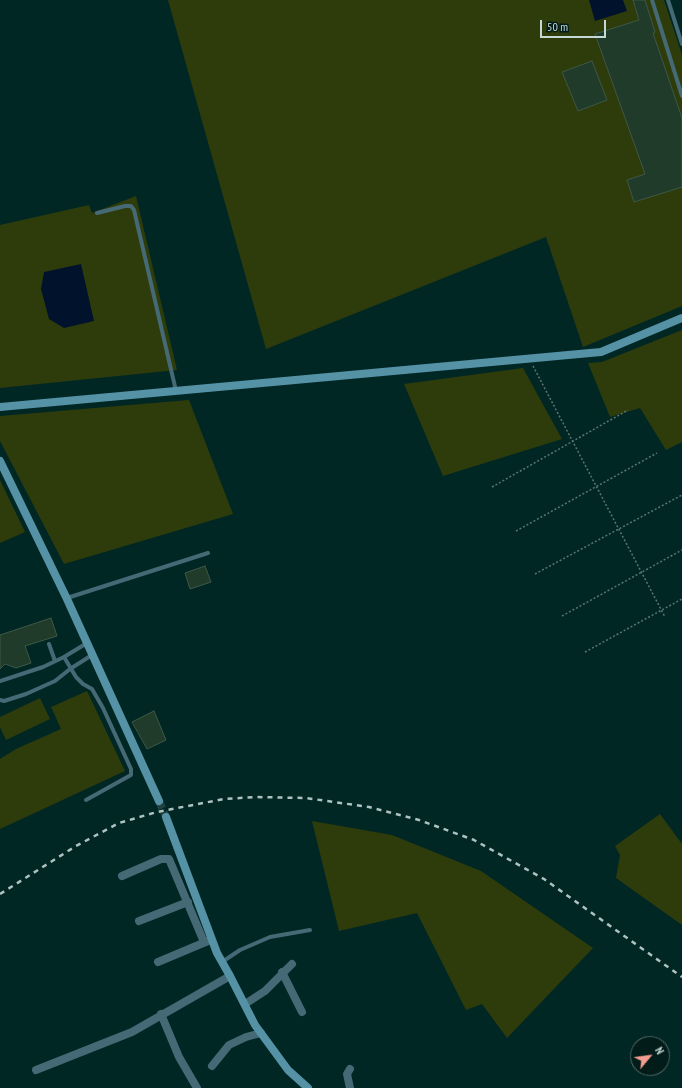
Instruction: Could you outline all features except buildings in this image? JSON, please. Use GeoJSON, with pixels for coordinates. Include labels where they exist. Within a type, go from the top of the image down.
{"type":"FeatureCollection","features":[{"type":"Feature","properties":{"kind":"street"},"geometry":{"type":"LineString","coordinates":[[0,407],[601,352],[682,318]]}},
{"type":"Feature","properties":{"kind":"street"},"geometry":{"type":"LineString","coordinates":[[0,461],[67,599],[159,801]]}},
{"type":"Feature","properties":{"kind":"street"},"geometry":{"type":"LineString","coordinates":[[166,817],[222,962],[261,1033],[288,1070],[308,1088]]}},
{"type":"Feature","properties":{"kind":"street"},"geometry":{"type":"LineString","coordinates":[[122,876],[161,859],[169,859],[204,942]]}},
{"type":"Feature","properties":{"kind":"street"},"geometry":{"type":"LineString","coordinates":[[139,921],[188,902]]}},
{"type":"Feature","properties":{"kind":"street"},"geometry":{"type":"LineString","coordinates":[[158,962],[212,939]]}},
{"type":"Feature","properties":{"kind":"street"},"geometry":{"type":"LineString","coordinates":[[245,1004],[265,991],[282,972],[292,964]]}},
{"type":"Feature","properties":{"kind":"street"},"geometry":{"type":"LineString","coordinates":[[282,972],[302,1012]]}},
{"type":"Feature","properties":{"kind":"street"},"geometry":{"type":"LineString","coordinates":[[36,1070],[132,1032],[161,1014],[230,976]]}},
{"type":"Feature","properties":{"kind":"street"},"geometry":{"type":"LineString","coordinates":[[161,1014],[179,1057],[197,1088]]}},
{"type":"Feature","properties":{"kind":"street"},"geometry":{"type":"LineString","coordinates":[[212,1066],[229,1046],[246,1037],[261,1033]]}},
{"type":"Feature","properties":{"kind":"street"},"geometry":{"type":"LineString","coordinates":[[350,1069],[347,1074],[350,1088]]}},
{"type":"Feature","properties":{"kind":"lane"},"geometry":{"type":"LineString","coordinates":[[652,0],[682,96]]}},
{"type":"Feature","properties":{"kind":"lane"},"geometry":{"type":"LineString","coordinates":[[668,0],[682,44]]}},
{"type":"Feature","properties":{"kind":"lane"},"geometry":{"type":"LineString","coordinates":[[97,213],[125,206],[131,206],[134,210],[176,391]]}},
{"type":"Feature","properties":{"kind":"lane"},"geometry":{"type":"LineString","coordinates":[[67,599],[208,553]]}},
{"type":"Feature","properties":{"kind":"lane"},"geometry":{"type":"LineString","coordinates":[[49,644],[55,661]]}},
{"type":"Feature","properties":{"kind":"lane"},"geometry":{"type":"LineString","coordinates":[[0,681],[55,661],[87,644]]}},
{"type":"Feature","properties":{"kind":"lane"},"geometry":{"type":"LineString","coordinates":[[0,700],[4,701],[26,694],[54,681],[92,655]]}},
{"type":"Feature","properties":{"kind":"lane"},"geometry":{"type":"LineString","coordinates":[[64,657],[70,669],[83,684],[92,689],[103,708],[131,769],[131,776],[86,800]]}},
{"type":"Feature","properties":{"kind":"lane"},"geometry":{"type":"LineString","coordinates":[[222,962],[240,950],[270,937],[310,930]]}},
{"type":"Feature","properties":{"kind":"path"},"geometry":{"type":"LineString","coordinates":[[529,359],[665,617]]}},
{"type":"Feature","properties":{"kind":"path"},"geometry":{"type":"LineString","coordinates":[[492,487],[628,410]]}},
{"type":"Feature","properties":{"kind":"path"},"geometry":{"type":"LineString","coordinates":[[516,531],[657,453]]}},
{"type":"Feature","properties":{"kind":"path"},"geometry":{"type":"LineString","coordinates":[[535,574],[682,495]]}},
{"type":"Feature","properties":{"kind":"path"},"geometry":{"type":"LineString","coordinates":[[562,616],[682,550]]}},
{"type":"Feature","properties":{"kind":"path"},"geometry":{"type":"LineString","coordinates":[[585,652],[682,599]]}},
{"type":"Feature","properties":{"kind":"green space"},"geometry":{"type":"Polygon","coordinates":[[[168,0],[664,0],[682,55],[682,306],[583,347],[546,237],[266,349],[168,0]]]}},
{"type":"Feature","properties":{"kind":"green space"},"geometry":{"type":"Polygon","coordinates":[[[136,196],[177,370],[0,388],[0,225],[89,205],[92,213],[136,196]]]}},
{"type":"Feature","properties":{"kind":"green space"},"geometry":{"type":"Polygon","coordinates":[[[682,330],[682,442],[666,450],[640,408],[610,417],[588,363],[602,362],[682,330]]]}},
{"type":"Feature","properties":{"kind":"green space"},"geometry":{"type":"Polygon","coordinates":[[[523,368],[562,439],[443,476],[404,384],[523,368]]]}},
{"type":"Feature","properties":{"kind":"green space"},"geometry":{"type":"Polygon","coordinates":[[[189,400],[233,514],[64,564],[0,441],[0,416],[189,400]]]}},
{"type":"Feature","properties":{"kind":"green space"},"geometry":{"type":"Polygon","coordinates":[[[0,480],[25,532],[0,543],[0,480]]]}},
{"type":"Feature","properties":{"kind":"green space"},"geometry":{"type":"Polygon","coordinates":[[[87,691],[125,771],[0,829],[0,759],[16,749],[61,729],[51,707],[87,691]]]}},
{"type":"Feature","properties":{"kind":"green space"},"geometry":{"type":"Polygon","coordinates":[[[40,698],[50,719],[6,740],[0,727],[0,717],[40,698]]]}},
{"type":"Feature","properties":{"kind":"green space"},"geometry":{"type":"Polygon","coordinates":[[[660,814],[682,844],[682,925],[616,878],[620,855],[615,846],[660,814]]]}},
{"type":"Feature","properties":{"kind":"green space"},"geometry":{"type":"Polygon","coordinates":[[[312,821],[392,835],[481,871],[593,948],[507,1038],[482,1004],[466,1010],[417,913],[339,931],[312,821]]]}},
{"type":"Feature","properties":{"kind":"water"},"geometry":{"type":"Polygon","coordinates":[[[589,0],[623,0],[627,11],[595,21],[589,0]]]}},
{"type":"Feature","properties":{"kind":"water"},"geometry":{"type":"Polygon","coordinates":[[[81,264],[94,321],[64,328],[49,319],[41,289],[44,272],[81,264]]]}},
{"type":"Feature","properties":{"kind":"tunnel"},"geometry":{"type":"LineString","coordinates":[[159,801],[166,817]]}},
{"type":"Feature","properties":{"kind":"railway"},"geometry":{"type":"LineString","coordinates":[[0,894],[76,846],[119,823],[157,812],[224,799],[256,797],[306,798],[369,807],[419,820],[474,840],[544,879],[682,977]]}}]}
